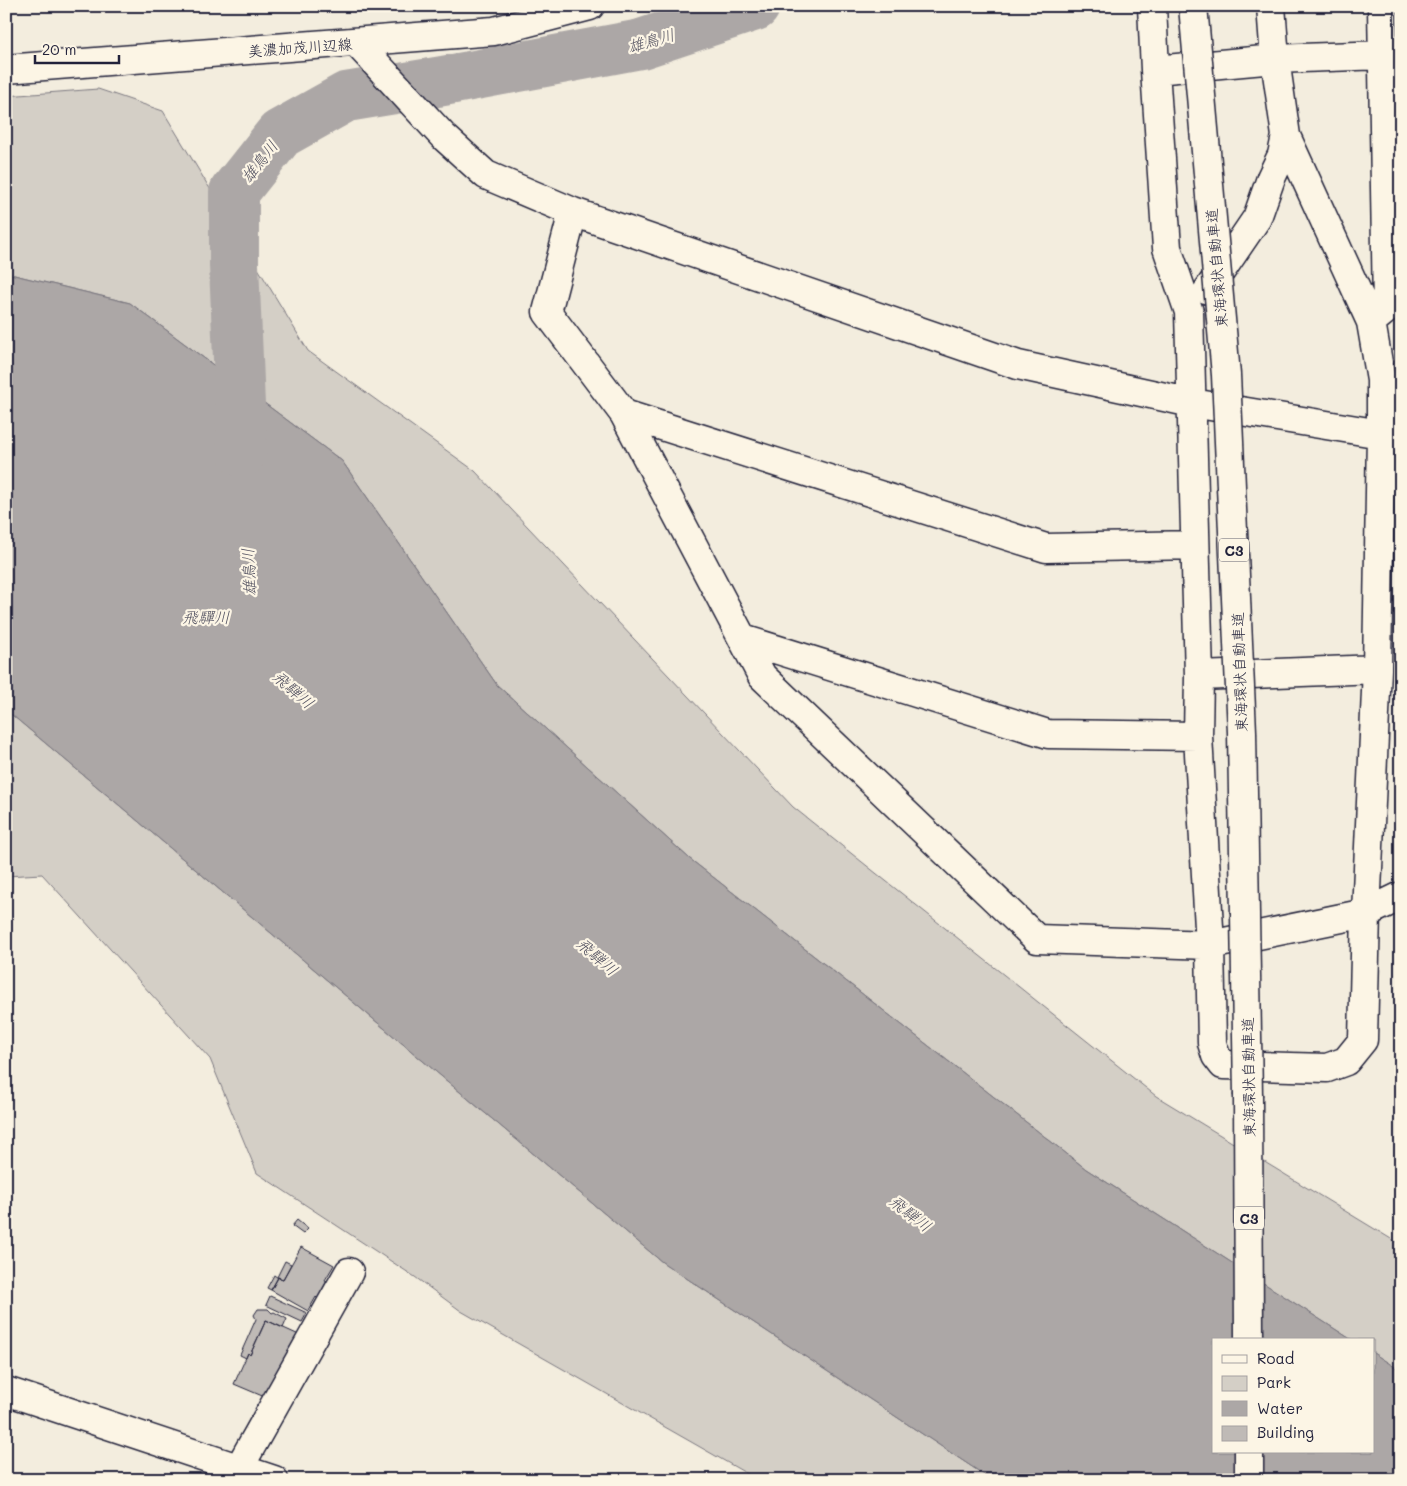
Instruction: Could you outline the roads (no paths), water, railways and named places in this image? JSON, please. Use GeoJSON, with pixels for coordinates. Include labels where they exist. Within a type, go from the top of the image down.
{"type":"FeatureCollection","features":[{"type":"Feature","properties":{"kind":"main road","name":"美濃加茂川辺線"},"geometry":{"type":"LineString","coordinates":[[6,69],[494,31],[590,6]]}},
{"type":"Feature","properties":{"kind":"main road"},"geometry":{"type":"LineString","coordinates":[[1152,6],[1167,248],[1189,312],[1199,676],[1198,736],[1210,945],[1212,1043],[1216,1056],[1223,1065],[1327,1068],[1346,1061],[1363,1040],[1376,669],[1391,436],[1381,380],[1386,314],[1382,6]]}},
{"type":"Feature","properties":{"kind":"main road","name":"東海環状自動車道"},"geometry":{"type":"LineString","coordinates":[[1193,6],[1226,375],[1242,732],[1249,1145],[1249,1338]]}},
{"type":"Feature","properties":{"kind":"main road"},"geometry":{"type":"LineString","coordinates":[[1189,312],[1203,296],[1257,218],[1282,156],[1286,136],[1275,59],[1271,6]]}},
{"type":"Feature","properties":{"kind":"main road"},"geometry":{"type":"LineString","coordinates":[[357,43],[443,136],[486,175],[573,212],[1018,365],[1192,402],[1391,436]]}},
{"type":"Feature","properties":{"kind":"main road"},"geometry":{"type":"LineString","coordinates":[[1155,70],[1275,59],[1383,55]]}},
{"type":"Feature","properties":{"kind":"main road"},"geometry":{"type":"LineString","coordinates":[[1286,136],[1386,314]]}},
{"type":"Feature","properties":{"kind":"main road"},"geometry":{"type":"LineString","coordinates":[[573,212],[547,312],[624,414],[762,676],[1037,939],[1210,945],[1366,913],[1401,896]]}},
{"type":"Feature","properties":{"kind":"main road"},"geometry":{"type":"LineString","coordinates":[[624,414],[1046,548],[1196,545]]}},
{"type":"Feature","properties":{"kind":"main road"},"geometry":{"type":"LineString","coordinates":[[743,640],[1048,734],[1198,736]]}},
{"type":"Feature","properties":{"kind":"main road"},"geometry":{"type":"LineString","coordinates":[[1199,676],[1376,669]]}},
{"type":"Feature","properties":{"kind":"main road"},"geometry":{"type":"LineString","coordinates":[[238,1474],[349,1272]]}},
{"type":"Feature","properties":{"kind":"main road"},"geometry":{"type":"LineString","coordinates":[[6,1391],[238,1474],[274,1480]]}},
{"type":"Feature","properties":{"kind":"main road"},"geometry":{"type":"LineString","coordinates":[[1248,1480],[1249,1454]]}},
{"type":"Feature","properties":{"kind":"water","name":"飛驒川"},"geometry":{"type":"Polygon","coordinates":[[[6,273],[130,303],[342,461],[497,685],[690,859],[1086,1169],[1349,1338],[1212,1338],[1212,1454],[1374,1454],[1374,1354],[1401,1371],[1401,1480],[992,1480],[662,1262],[6,710],[6,273]]]}},
{"type":"Feature","properties":{"kind":"waterway","name":"雄鳥川"},"geometry":{"type":"LineString","coordinates":[[242,452],[234,265],[234,192],[280,134],[346,97],[641,44],[755,6]]}},
{"type":"Feature","properties":{"kind":"water label","name":"飛騨川"},"geometry":{"type":"Point","coordinates":[294,689]}},
{"type":"Feature","properties":{"kind":"water label","name":"飛騨川"},"geometry":{"type":"Point","coordinates":[598,956]}},
{"type":"Feature","properties":{"kind":"water label","name":"飛騨川"},"geometry":{"type":"Point","coordinates":[911,1213]}}]}
